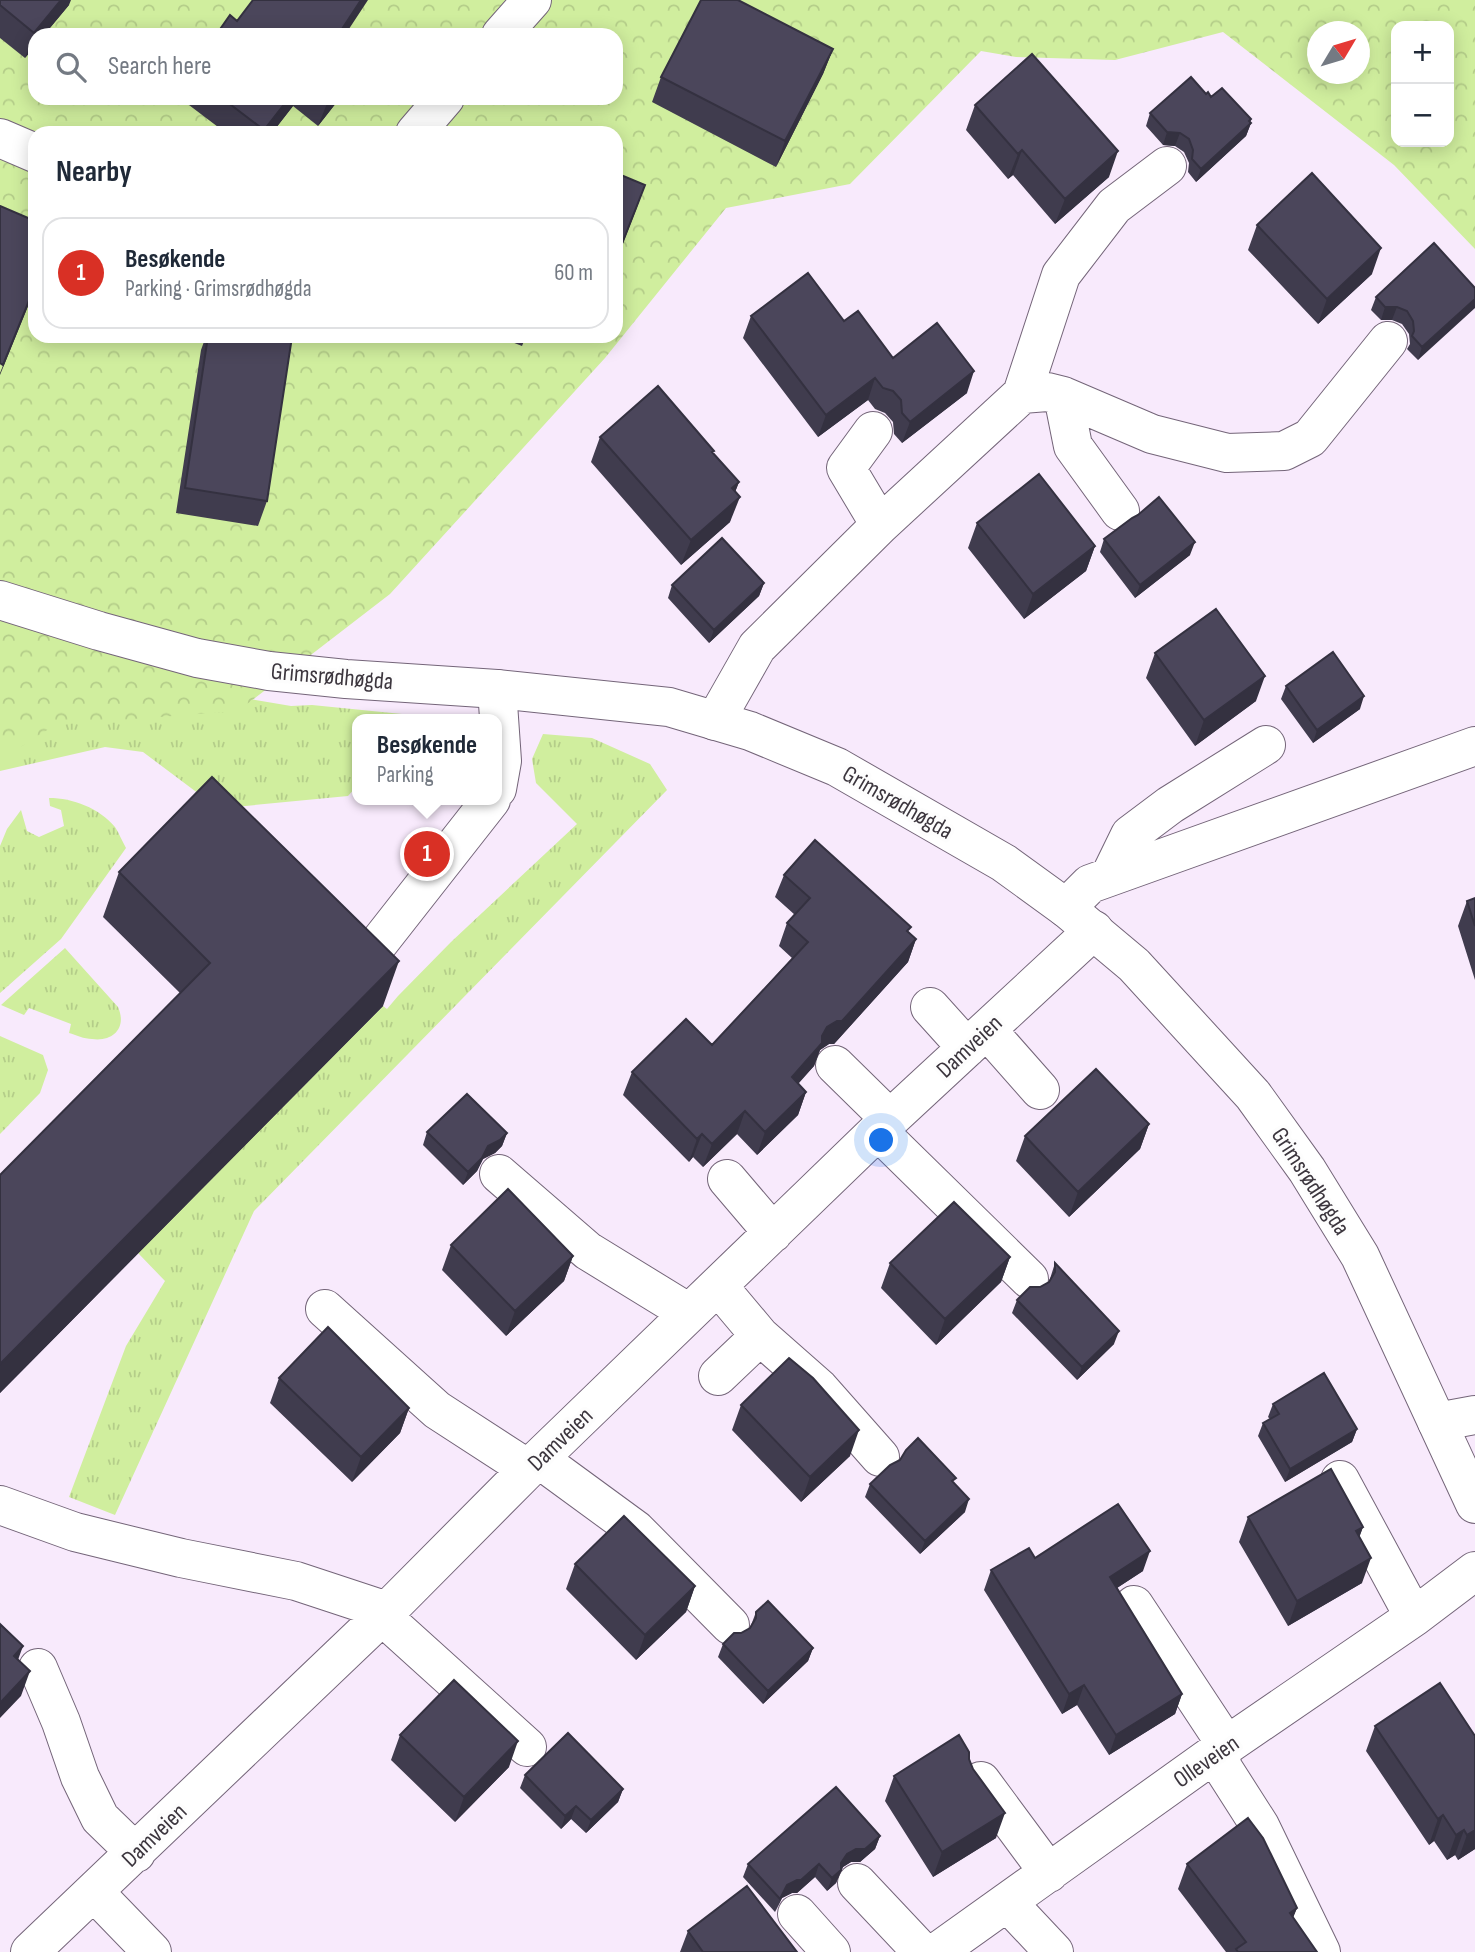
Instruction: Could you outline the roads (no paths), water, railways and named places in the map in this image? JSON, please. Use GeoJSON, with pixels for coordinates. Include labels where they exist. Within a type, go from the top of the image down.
{"type":"FeatureCollection","features":[{"type":"Feature","properties":{"kind":"street"},"geometry":{"type":"LineString","coordinates":[[507,28],[532,0]]}},
{"type":"Feature","properties":{"kind":"street"},"geometry":{"type":"LineString","coordinates":[[421,126],[440,105]]}},
{"type":"Feature","properties":{"kind":"street"},"geometry":{"type":"LineString","coordinates":[[0,138],[28,150]]}},
{"type":"Feature","properties":{"kind":"street"},"geometry":{"type":"LineString","coordinates":[[715,721],[757,648],[880,526],[1022,394],[1061,275],[1114,206],[1167,166]]}},
{"type":"Feature","properties":{"kind":"street"},"geometry":{"type":"LineString","coordinates":[[1022,394],[1047,392],[1152,434],[1227,453],[1284,451],[1310,438],[1388,341]]}},
{"type":"Feature","properties":{"kind":"street"},"geometry":{"type":"LineString","coordinates":[[1063,397],[1073,446],[1121,511]]}},
{"type":"Feature","properties":{"kind":"street"},"geometry":{"type":"LineString","coordinates":[[873,431],[846,468],[880,526]]}},
{"type":"Feature","properties":{"kind":"street","name":"Grimsrødhøgda"},"geometry":{"type":"LineString","coordinates":[[1,602],[197,659],[269,671],[497,689],[669,707],[750,732],[837,767],[1004,863],[1080,919],[1134,965],[1253,1096],[1307,1170],[1360,1256],[1475,1504]]}},
{"type":"Feature","properties":{"kind":"street"},"geometry":{"type":"LineString","coordinates":[[497,689],[499,714]]}},
{"type":"Feature","properties":{"kind":"street"},"geometry":{"type":"LineString","coordinates":[[1110,876],[1130,835],[1170,805],[1266,744]]}},
{"type":"Feature","properties":{"kind":"street","name":"Damveien"},"geometry":{"type":"LineString","coordinates":[[30,1952],[384,1614],[534,1464],[884,1125],[977,1039],[1080,919],[1090,884],[1475,746]]}},
{"type":"Feature","properties":{"kind":"street"},"geometry":{"type":"LineString","coordinates":[[378,944],[487,805]]}},
{"type":"Feature","properties":{"kind":"street"},"geometry":{"type":"LineString","coordinates":[[930,1007],[977,1039],[1040,1090]]}},
{"type":"Feature","properties":{"kind":"street"},"geometry":{"type":"LineString","coordinates":[[835,1065],[884,1125],[1029,1279]]}},
{"type":"Feature","properties":{"kind":"street"},"geometry":{"type":"LineString","coordinates":[[499,1174],[588,1251],[689,1313]]}},
{"type":"Feature","properties":{"kind":"street"},"geometry":{"type":"LineString","coordinates":[[727,1179],[773,1233]]}},
{"type":"Feature","properties":{"kind":"street"},"geometry":{"type":"LineString","coordinates":[[718,1286],[760,1336],[819,1388],[880,1458]]}},
{"type":"Feature","properties":{"kind":"street"},"geometry":{"type":"LineString","coordinates":[[325,1309],[437,1410],[534,1464],[636,1530],[730,1625]]}},
{"type":"Feature","properties":{"kind":"street"},"geometry":{"type":"LineString","coordinates":[[718,1376],[760,1336]]}},
{"type":"Feature","properties":{"kind":"street"},"geometry":{"type":"LineString","coordinates":[[1437,1422],[1475,1415]]}},
{"type":"Feature","properties":{"kind":"street"},"geometry":{"type":"LineString","coordinates":[[1339,1480],[1414,1617]]}},
{"type":"Feature","properties":{"kind":"street"},"geometry":{"type":"LineString","coordinates":[[0,1505],[75,1532],[181,1558],[296,1581],[384,1614],[527,1747]]}},
{"type":"Feature","properties":{"kind":"street","name":"Olleveien"},"geometry":{"type":"LineString","coordinates":[[937,1952],[1414,1617],[1475,1571]]}},
{"type":"Feature","properties":{"kind":"street"},"geometry":{"type":"LineString","coordinates":[[1133,1605],[1221,1750],[1321,1952]]}},
{"type":"Feature","properties":{"kind":"street"},"geometry":{"type":"LineString","coordinates":[[38,1668],[80,1777],[100,1818],[136,1853]]}},
{"type":"Feature","properties":{"kind":"street"},"geometry":{"type":"LineString","coordinates":[[981,1781],[1049,1873]]}},
{"type":"Feature","properties":{"kind":"street"},"geometry":{"type":"LineString","coordinates":[[857,1883],[922,1952]]}},
{"type":"Feature","properties":{"kind":"street"},"geometry":{"type":"LineString","coordinates":[[94,1892],[152,1952]]}},
{"type":"Feature","properties":{"kind":"street"},"geometry":{"type":"LineString","coordinates":[[1007,1902],[1054,1952]]}},
{"type":"Feature","properties":{"kind":"street"},"geometry":{"type":"LineString","coordinates":[[797,1914],[831,1952]]}},
{"type":"Feature","properties":{"kind":"place","name":"Besøkende"},"geometry":{"type":"Point","coordinates":[427,854]}}]}
